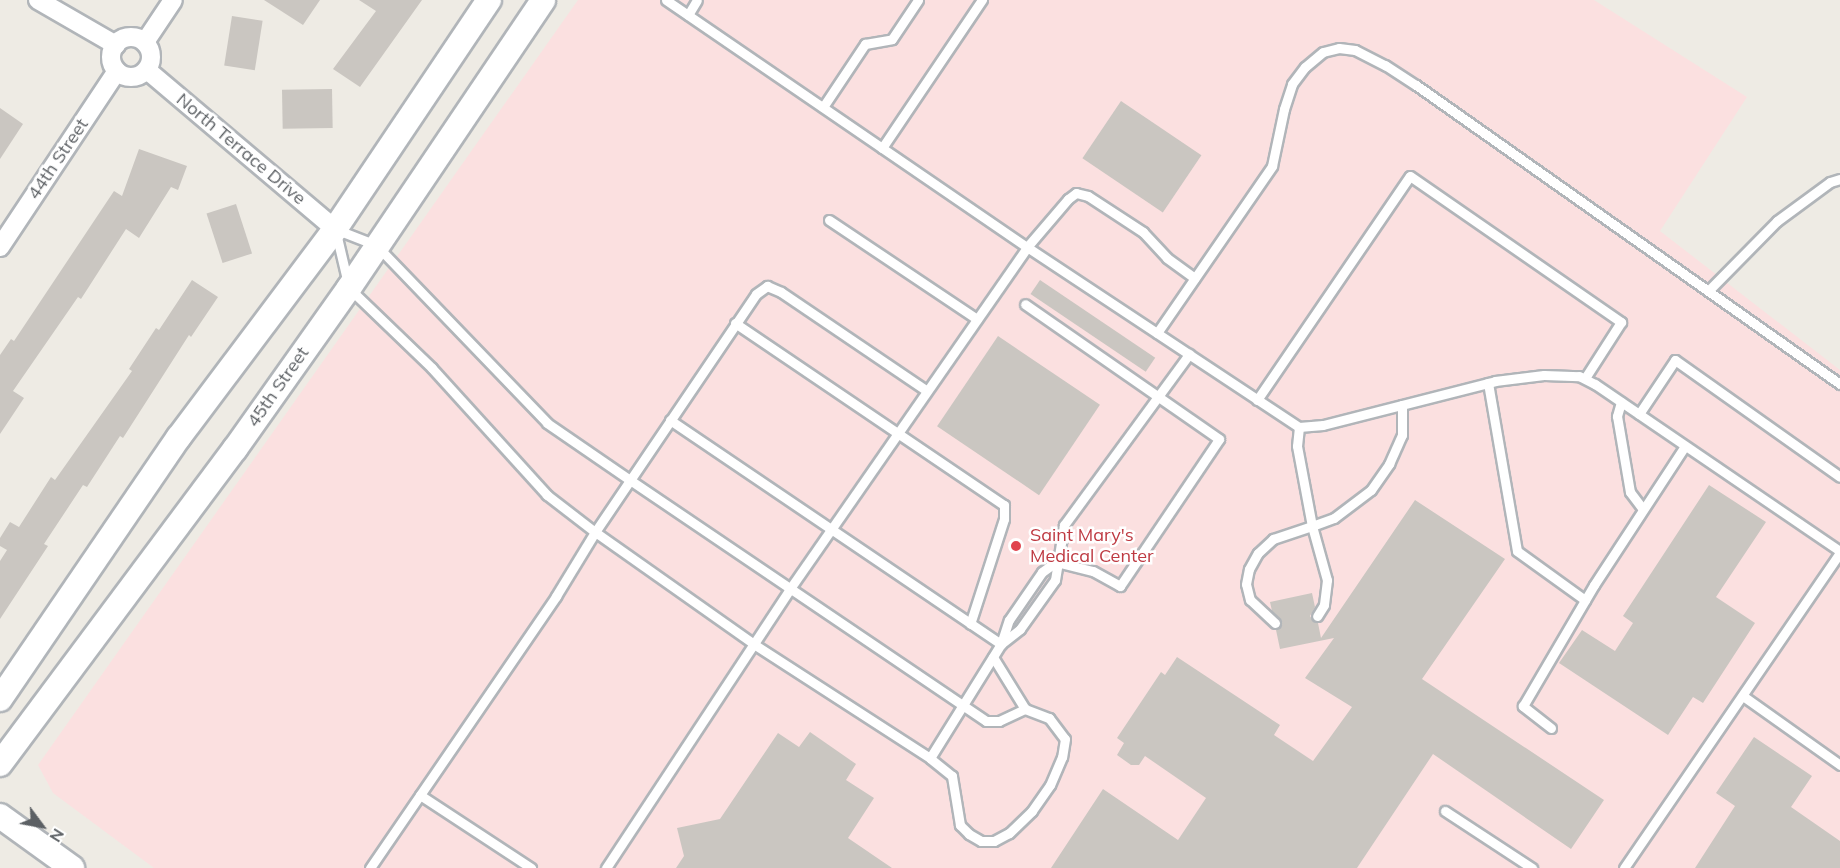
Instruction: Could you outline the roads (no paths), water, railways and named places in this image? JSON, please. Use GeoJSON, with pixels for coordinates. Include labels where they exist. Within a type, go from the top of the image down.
{"type":"FeatureCollection","features":[{"type":"Feature","properties":{"kind":"main road"},"geometry":{"type":"LineString","coordinates":[[0,699],[179,438],[335,229],[489,0]]}},
{"type":"Feature","properties":{"kind":"main road","name":"45th Street"},"geometry":{"type":"LineString","coordinates":[[0,764],[235,449],[349,288],[543,0]]}},
{"type":"Feature","properties":{"kind":"main road"},"geometry":{"type":"LineString","coordinates":[[0,816],[72,868]]}},
{"type":"Feature","properties":{"kind":"street"},"geometry":{"type":"LineString","coordinates":[[38,0],[116,45]]}},
{"type":"Feature","properties":{"kind":"street"},"geometry":{"type":"LineString","coordinates":[[145,42],[173,0]]}},
{"type":"Feature","properties":{"kind":"street"},"geometry":{"type":"LineString","coordinates":[[133,37],[145,42],[151,52],[147,70],[135,77],[122,75],[117,71],[111,55],[116,45],[120,41],[133,37]]}},
{"type":"Feature","properties":{"kind":"street","name":"North Terrace Drive"},"geometry":{"type":"LineString","coordinates":[[147,70],[335,229]]}},
{"type":"Feature","properties":{"kind":"street","name":"44th Street"},"geometry":{"type":"LineString","coordinates":[[0,247],[117,71]]}},
{"type":"Feature","properties":{"kind":"lane"},"geometry":{"type":"LineString","coordinates":[[666,0],[1027,247],[1299,427],[1323,425],[1488,383],[1544,375],[1585,378],[1840,552],[1624,868]]}},
{"type":"Feature","properties":{"kind":"lane"},"geometry":{"type":"LineString","coordinates":[[688,15],[697,0]]}},
{"type":"Feature","properties":{"kind":"lane"},"geometry":{"type":"LineString","coordinates":[[823,107],[865,44],[891,39],[918,0]]}},
{"type":"Feature","properties":{"kind":"lane"},"geometry":{"type":"LineString","coordinates":[[882,148],[982,0]]}},
{"type":"Feature","properties":{"kind":"lane"},"geometry":{"type":"LineString","coordinates":[[1157,333],[1272,166],[1292,84],[1305,67],[1323,52],[1339,48],[1354,50],[1393,70],[1840,384]]}},
{"type":"Feature","properties":{"kind":"lane"},"geometry":{"type":"LineString","coordinates":[[1257,400],[1410,176],[1621,322],[1585,378]]}},
{"type":"Feature","properties":{"kind":"lane"},"geometry":{"type":"LineString","coordinates":[[1709,290],[1777,221],[1830,182],[1840,179]]}},
{"type":"Feature","properties":{"kind":"lane"},"geometry":{"type":"LineString","coordinates":[[606,868],[789,590],[1027,247],[1076,193],[1088,196],[1143,232],[1167,258],[1195,278]]}},
{"type":"Feature","properties":{"kind":"lane"},"geometry":{"type":"LineString","coordinates":[[829,220],[977,319]]}},
{"type":"Feature","properties":{"kind":"lane"},"geometry":{"type":"LineString","coordinates":[[335,229],[376,245],[547,423],[789,590],[986,721],[999,721],[1025,709]]}},
{"type":"Feature","properties":{"kind":"lane"},"geometry":{"type":"LineString","coordinates":[[335,229],[349,288],[432,368],[547,495],[595,532],[753,644],[930,758],[952,776],[960,825],[981,841],[994,841],[1002,837],[1032,812],[1050,785],[1062,757],[1065,739],[1049,718],[1025,709],[993,657]]}},
{"type":"Feature","properties":{"kind":"lane"},"geometry":{"type":"LineString","coordinates":[[370,868],[556,596],[595,532],[756,294],[767,286],[782,292],[927,391]]}},
{"type":"Feature","properties":{"kind":"lane"},"geometry":{"type":"LineString","coordinates":[[930,758],[1001,644],[1009,620],[1042,572],[1056,562],[1093,571],[1120,586],[1219,439],[1025,304]]}},
{"type":"Feature","properties":{"kind":"lane"},"geometry":{"type":"LineString","coordinates":[[735,322],[1004,505],[1004,519],[970,624]]}},
{"type":"Feature","properties":{"kind":"lane"},"geometry":{"type":"LineString","coordinates":[[1001,644],[1020,629],[1055,580],[1056,562],[1064,525],[1160,397],[1189,354]]}},
{"type":"Feature","properties":{"kind":"lane"},"geometry":{"type":"LineString","coordinates":[[1639,414],[1675,360],[1840,477]]}},
{"type":"Feature","properties":{"kind":"lane"},"geometry":{"type":"LineString","coordinates":[[1488,383],[1517,551],[1585,600]]}},
{"type":"Feature","properties":{"kind":"lane"},"geometry":{"type":"LineString","coordinates":[[1621,402],[1617,416],[1630,492],[1643,509]]}},
{"type":"Feature","properties":{"kind":"lane"},"geometry":{"type":"LineString","coordinates":[[1275,623],[1250,600],[1246,584],[1249,570],[1258,553],[1274,539],[1334,518],[1371,490],[1389,464],[1402,435],[1402,405]]}},
{"type":"Feature","properties":{"kind":"lane"},"geometry":{"type":"LineString","coordinates":[[670,420],[1001,644]]}},
{"type":"Feature","properties":{"kind":"lane"},"geometry":{"type":"LineString","coordinates":[[1299,427],[1297,446],[1312,526],[1327,580],[1324,605],[1317,616]]}},
{"type":"Feature","properties":{"kind":"lane"},"geometry":{"type":"LineString","coordinates":[[1551,728],[1523,706],[1585,600],[1685,446]]}},
{"type":"Feature","properties":{"kind":"lane"},"geometry":{"type":"LineString","coordinates":[[1743,696],[1840,765]]}},
{"type":"Feature","properties":{"kind":"lane"},"geometry":{"type":"LineString","coordinates":[[420,795],[531,868]]}},
{"type":"Feature","properties":{"kind":"lane"},"geometry":{"type":"LineString","coordinates":[[1445,811],[1533,868]]}},
{"type":"Feature","properties":{"kind":"place","name":"Saint Mary's Medical Center"},"geometry":{"type":"Point","coordinates":[1016,546]}}]}
